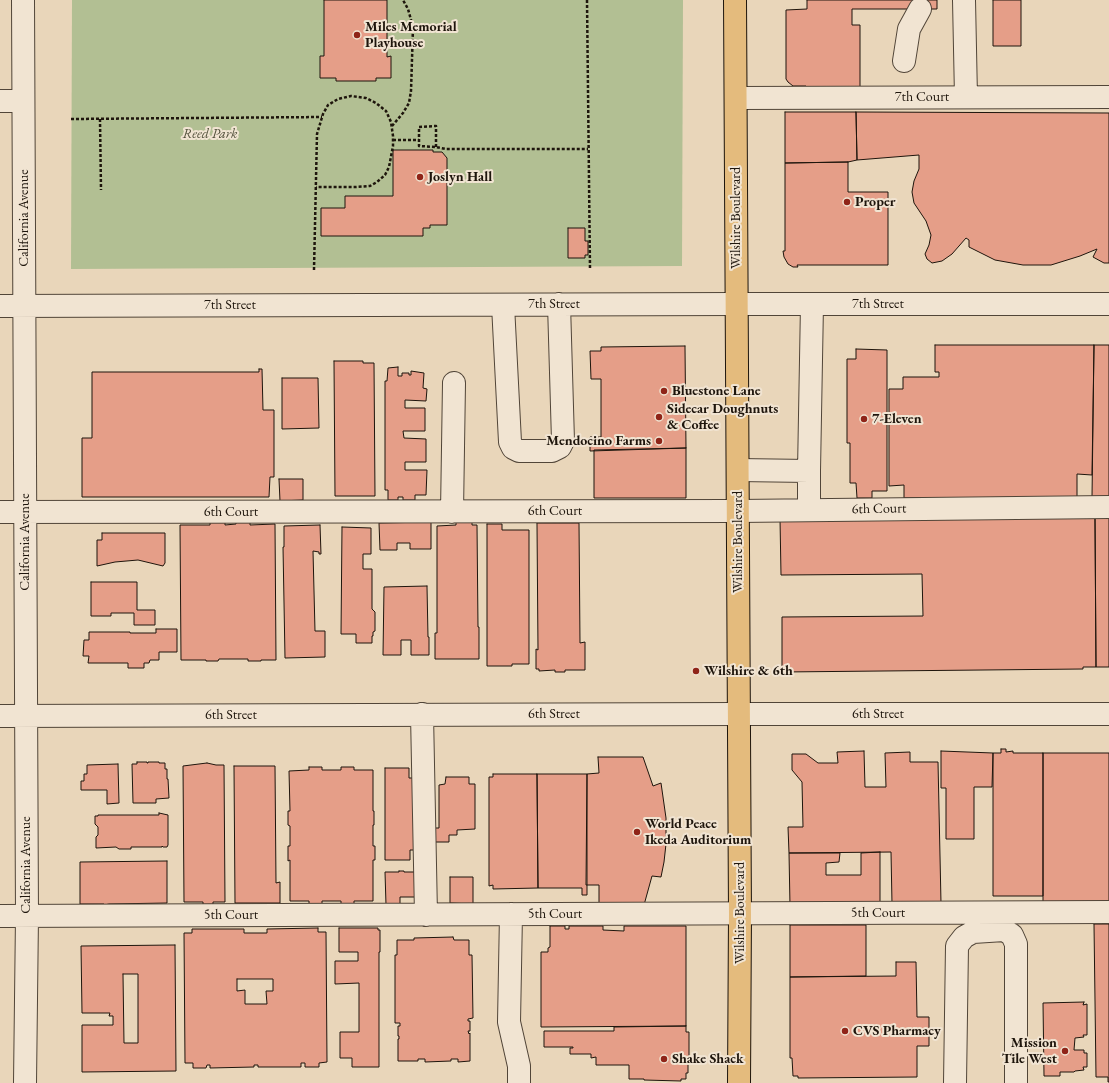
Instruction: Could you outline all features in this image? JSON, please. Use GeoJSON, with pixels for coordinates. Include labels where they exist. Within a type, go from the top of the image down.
{"type":"FeatureCollection","features":[{"type":"Feature","properties":{"kind":"main road","name":"Wilshire Boulevard"},"geometry":{"type":"LineString","coordinates":[[735,0],[740,914],[739,1083]]}},
{"type":"Feature","properties":{"kind":"street","name":"California Avenue"},"geometry":{"type":"LineString","coordinates":[[23,0],[26,716],[25,1083]]}},
{"type":"Feature","properties":{"kind":"street"},"geometry":{"type":"LineString","coordinates":[[964,0],[966,97]]}},
{"type":"Feature","properties":{"kind":"street"},"geometry":{"type":"LineString","coordinates":[[904,60],[909,29],[920,9]]}},
{"type":"Feature","properties":{"kind":"street","name":"7th Court"},"geometry":{"type":"LineString","coordinates":[[736,98],[1109,96]]}},
{"type":"Feature","properties":{"kind":"street"},"geometry":{"type":"LineString","coordinates":[[0,101],[23,101]]}},
{"type":"Feature","properties":{"kind":"street"},"geometry":{"type":"LineString","coordinates":[[502,305],[510,442],[513,448],[519,451],[552,451],[560,447],[563,441],[559,304]]}},
{"type":"Feature","properties":{"kind":"street"},"geometry":{"type":"LineString","coordinates":[[809,510],[812,304]]}},
{"type":"Feature","properties":{"kind":"street","name":"7th Street"},"geometry":{"type":"LineString","coordinates":[[0,306],[1109,304]]}},
{"type":"Feature","properties":{"kind":"street"},"geometry":{"type":"LineString","coordinates":[[452,512],[454,383]]}},
{"type":"Feature","properties":{"kind":"street"},"geometry":{"type":"LineString","coordinates":[[738,470],[809,471]]}},
{"type":"Feature","properties":{"kind":"street","name":"6th Court"},"geometry":{"type":"LineString","coordinates":[[0,512],[738,511],[1109,507]]}},
{"type":"Feature","properties":{"kind":"street"},"geometry":{"type":"LineString","coordinates":[[422,714],[426,915]]}},
{"type":"Feature","properties":{"kind":"street","name":"6th Street"},"geometry":{"type":"LineString","coordinates":[[0,716],[422,714],[1109,714]]}},
{"type":"Feature","properties":{"kind":"street","name":"5th Court"},"geometry":{"type":"LineString","coordinates":[[0,916],[1109,912]]}},
{"type":"Feature","properties":{"kind":"street"},"geometry":{"type":"LineString","coordinates":[[510,914],[509,1022],[519,1066],[519,1083]]}},
{"type":"Feature","properties":{"kind":"street"},"geometry":{"type":"LineString","coordinates":[[955,1083],[957,946],[964,937],[972,932],[1004,930],[1012,935],[1016,944],[1016,1083]]}},
{"type":"Feature","properties":{"kind":"path"},"geometry":{"type":"LineString","coordinates":[[392,126],[409,103],[411,91],[413,27],[408,9],[403,0]]}},
{"type":"Feature","properties":{"kind":"path"},"geometry":{"type":"LineString","coordinates":[[587,0],[590,268]]}},
{"type":"Feature","properties":{"kind":"path"},"geometry":{"type":"LineString","coordinates":[[314,270],[317,134],[322,117],[328,105],[338,99],[350,96],[366,98],[376,103],[386,111],[392,126],[393,146],[389,167],[385,175],[378,182],[370,186],[316,187]]}},
{"type":"Feature","properties":{"kind":"path"},"geometry":{"type":"LineString","coordinates":[[71,119],[322,117]]}},
{"type":"Feature","properties":{"kind":"path"},"geometry":{"type":"LineString","coordinates":[[100,119],[101,190]]}},
{"type":"Feature","properties":{"kind":"path"},"geometry":{"type":"LineString","coordinates":[[436,147],[436,126],[419,127],[419,146],[446,149],[588,148]]}},
{"type":"Feature","properties":{"kind":"path"},"geometry":{"type":"LineString","coordinates":[[393,140],[419,140]]}},
{"type":"Feature","properties":{"kind":"green space","name":"Reed Park"},"geometry":{"type":"Polygon","coordinates":[[[72,0],[683,0],[682,266],[71,269],[72,0]]]}},
{"type":"Feature","properties":{"kind":"building"},"geometry":{"type":"Polygon","coordinates":[[[324,0],[387,0],[387,57],[391,56],[391,78],[376,78],[376,81],[336,81],[336,78],[320,78],[320,56],[324,56],[324,0]]]}},
{"type":"Feature","properties":{"kind":"building"},"geometry":{"type":"Polygon","coordinates":[[[807,0],[937,0],[937,9],[852,9],[852,25],[860,25],[860,91],[806,92],[806,86],[793,86],[786,79],[786,10],[807,9],[807,0]]]}},
{"type":"Feature","properties":{"kind":"building"},"geometry":{"type":"Polygon","coordinates":[[[993,0],[1021,0],[1021,46],[993,46],[993,0]]]}},
{"type":"Feature","properties":{"kind":"building"},"geometry":{"type":"Polygon","coordinates":[[[785,112],[856,112],[857,160],[848,162],[785,163],[785,112]]]}},
{"type":"Feature","properties":{"kind":"building"},"geometry":{"type":"Polygon","coordinates":[[[856,112],[1109,113],[1109,263],[1104,263],[1093,257],[1097,249],[1051,265],[1023,265],[995,260],[969,247],[969,240],[966,238],[952,254],[942,261],[932,263],[927,259],[925,254],[931,235],[926,221],[914,203],[912,192],[914,181],[919,169],[919,155],[857,160],[856,112]]]}},
{"type":"Feature","properties":{"kind":"building","name":"Joslyn Hall"},"geometry":{"type":"Polygon","coordinates":[[[393,150],[433,150],[433,152],[442,152],[447,158],[447,225],[430,225],[430,228],[423,228],[423,236],[321,236],[321,208],[345,208],[345,196],[393,196],[393,150]]]}},
{"type":"Feature","properties":{"kind":"building"},"geometry":{"type":"Polygon","coordinates":[[[848,162],[848,192],[888,192],[888,265],[797,265],[798,267],[793,267],[788,264],[784,257],[783,251],[785,251],[785,163],[848,162]]]}},
{"type":"Feature","properties":{"kind":"building"},"geometry":{"type":"Polygon","coordinates":[[[568,228],[585,228],[585,241],[588,241],[588,255],[585,255],[585,258],[568,258],[568,228]]]}},
{"type":"Feature","properties":{"kind":"building"},"geometry":{"type":"Polygon","coordinates":[[[935,345],[1094,345],[1092,475],[1077,474],[1077,497],[904,498],[904,485],[889,486],[889,389],[903,389],[903,377],[939,377],[939,372],[935,372],[935,345]]]}},
{"type":"Feature","properties":{"kind":"building"},"geometry":{"type":"Polygon","coordinates":[[[1094,345],[1109,345],[1109,497],[1092,497],[1094,345]]]}},
{"type":"Feature","properties":{"kind":"building"},"geometry":{"type":"Polygon","coordinates":[[[685,346],[686,448],[590,451],[590,437],[601,437],[601,379],[591,379],[590,351],[601,351],[601,347],[685,346]]]}},
{"type":"Feature","properties":{"kind":"building"},"geometry":{"type":"Polygon","coordinates":[[[856,349],[887,350],[887,491],[872,491],[872,498],[857,498],[856,483],[850,483],[850,443],[847,443],[847,359],[856,359],[856,349]]]}},
{"type":"Feature","properties":{"kind":"building"},"geometry":{"type":"Polygon","coordinates":[[[334,361],[363,361],[363,363],[374,363],[375,496],[335,496],[334,361]]]}},
{"type":"Feature","properties":{"kind":"building"},"geometry":{"type":"Polygon","coordinates":[[[398,367],[398,376],[402,376],[402,373],[409,373],[409,375],[411,375],[411,371],[424,373],[423,388],[427,389],[426,401],[405,400],[405,408],[425,408],[425,431],[403,431],[404,438],[426,439],[426,462],[405,462],[405,470],[427,470],[426,495],[415,495],[415,500],[403,500],[403,497],[398,497],[398,500],[388,500],[388,490],[385,490],[385,381],[387,381],[388,368],[398,367]]]}},
{"type":"Feature","properties":{"kind":"building"},"geometry":{"type":"Polygon","coordinates":[[[259,369],[262,369],[263,410],[274,410],[274,477],[270,477],[269,497],[82,497],[82,438],[92,438],[92,372],[259,372],[259,369]]]}},
{"type":"Feature","properties":{"kind":"building"},"geometry":{"type":"Polygon","coordinates":[[[282,378],[318,378],[319,428],[282,429],[282,378]]]}},
{"type":"Feature","properties":{"kind":"building"},"geometry":{"type":"Polygon","coordinates":[[[686,448],[686,498],[594,498],[594,450],[686,448]]]}},
{"type":"Feature","properties":{"kind":"building"},"geometry":{"type":"Polygon","coordinates":[[[279,479],[303,479],[303,500],[280,501],[279,479]]]}},
{"type":"Feature","properties":{"kind":"building"},"geometry":{"type":"Polygon","coordinates":[[[1095,518],[1096,667],[1083,667],[1083,669],[782,672],[782,617],[923,616],[922,574],[781,575],[780,519],[1095,518]]]}},
{"type":"Feature","properties":{"kind":"building"},"geometry":{"type":"Polygon","coordinates":[[[1095,518],[1109,518],[1109,667],[1096,667],[1095,518]]]}},
{"type":"Feature","properties":{"kind":"building"},"geometry":{"type":"Polygon","coordinates":[[[456,520],[472,520],[472,525],[477,525],[479,659],[435,659],[435,633],[437,633],[437,526],[456,525],[456,520]]]}},
{"type":"Feature","properties":{"kind":"building"},"geometry":{"type":"Polygon","coordinates":[[[210,522],[225,522],[225,525],[236,524],[236,522],[250,522],[250,525],[275,524],[276,660],[181,660],[180,525],[210,525],[210,522]]]}},
{"type":"Feature","properties":{"kind":"building"},"geometry":{"type":"Polygon","coordinates":[[[431,522],[431,549],[410,549],[410,543],[397,543],[397,550],[380,550],[379,523],[431,522]]]}},
{"type":"Feature","properties":{"kind":"building"},"geometry":{"type":"Polygon","coordinates":[[[537,523],[579,523],[580,643],[585,642],[585,670],[565,670],[565,672],[555,672],[555,670],[539,671],[539,669],[536,669],[536,649],[538,650],[537,523]]]}},
{"type":"Feature","properties":{"kind":"building"},"geometry":{"type":"Polygon","coordinates":[[[487,524],[502,524],[502,530],[529,530],[529,664],[487,666],[487,524]]]}},
{"type":"Feature","properties":{"kind":"building"},"geometry":{"type":"Polygon","coordinates":[[[320,525],[321,554],[313,551],[315,631],[325,631],[325,657],[285,658],[284,526],[320,525]]]}},
{"type":"Feature","properties":{"kind":"building"},"geometry":{"type":"Polygon","coordinates":[[[342,527],[371,528],[371,554],[363,554],[363,569],[372,569],[372,609],[375,612],[375,631],[373,632],[372,636],[372,643],[356,643],[356,634],[341,634],[342,527]]]}},
{"type":"Feature","properties":{"kind":"building"},"geometry":{"type":"Polygon","coordinates":[[[102,533],[165,533],[165,563],[163,566],[138,560],[115,562],[97,566],[97,540],[102,540],[102,533]]]}},
{"type":"Feature","properties":{"kind":"building"},"geometry":{"type":"Polygon","coordinates":[[[91,582],[137,582],[137,610],[155,610],[155,625],[134,625],[134,613],[111,613],[111,616],[91,616],[91,582]]]}},
{"type":"Feature","properties":{"kind":"building"},"geometry":{"type":"Polygon","coordinates":[[[427,586],[429,655],[411,655],[411,640],[401,640],[401,655],[383,655],[384,587],[427,586]]]}},
{"type":"Feature","properties":{"kind":"building"},"geometry":{"type":"Polygon","coordinates":[[[156,629],[177,629],[177,652],[159,652],[159,660],[150,660],[149,663],[144,663],[144,668],[128,668],[128,663],[88,663],[89,656],[83,656],[84,640],[89,640],[89,632],[156,633],[156,629]]]}},
{"type":"Feature","properties":{"kind":"building"},"geometry":{"type":"Polygon","coordinates":[[[1001,749],[1006,749],[1006,752],[1013,751],[1013,753],[1043,753],[1043,896],[993,896],[993,753],[1001,753],[1001,749]]]}},
{"type":"Feature","properties":{"kind":"building"},"geometry":{"type":"Polygon","coordinates":[[[864,751],[865,787],[886,787],[885,753],[910,752],[910,762],[938,762],[941,903],[892,904],[891,852],[789,853],[788,827],[803,827],[802,782],[792,770],[792,754],[806,754],[818,763],[838,763],[837,752],[864,751]]]}},
{"type":"Feature","properties":{"kind":"building"},"geometry":{"type":"Polygon","coordinates":[[[941,751],[993,753],[992,787],[974,787],[974,839],[946,839],[946,788],[941,788],[941,751]]]}},
{"type":"Feature","properties":{"kind":"building"},"geometry":{"type":"Polygon","coordinates":[[[1043,753],[1109,753],[1109,903],[1043,903],[1043,753]]]}},
{"type":"Feature","properties":{"kind":"building"},"geometry":{"type":"Polygon","coordinates":[[[598,757],[643,757],[653,786],[661,783],[666,818],[664,862],[661,877],[652,876],[644,905],[599,904],[599,885],[586,885],[587,774],[599,773],[598,757]]]}},
{"type":"Feature","properties":{"kind":"building"},"geometry":{"type":"Polygon","coordinates":[[[137,762],[165,763],[165,769],[167,769],[169,798],[156,799],[156,803],[133,803],[132,764],[137,764],[137,762]]]}},
{"type":"Feature","properties":{"kind":"building"},"geometry":{"type":"Polygon","coordinates":[[[207,763],[224,765],[225,902],[213,902],[213,905],[203,905],[203,902],[184,902],[183,766],[207,763]]]}},
{"type":"Feature","properties":{"kind":"building"},"geometry":{"type":"Polygon","coordinates":[[[118,764],[119,803],[107,804],[107,790],[81,790],[81,781],[84,781],[84,774],[87,774],[87,765],[118,764]]]}},
{"type":"Feature","properties":{"kind":"building"},"geometry":{"type":"Polygon","coordinates":[[[234,766],[275,766],[276,883],[280,882],[280,903],[235,903],[234,766]]]}},
{"type":"Feature","properties":{"kind":"building"},"geometry":{"type":"Polygon","coordinates":[[[309,767],[322,767],[322,770],[341,770],[341,767],[354,767],[354,770],[373,770],[373,846],[375,846],[375,860],[373,860],[373,901],[354,901],[354,905],[341,905],[341,901],[322,901],[322,905],[309,906],[309,901],[290,901],[290,860],[288,861],[288,846],[290,846],[290,826],[288,825],[288,811],[290,811],[289,771],[309,770],[309,767]]]}},
{"type":"Feature","properties":{"kind":"building"},"geometry":{"type":"Polygon","coordinates":[[[385,768],[409,768],[409,778],[413,778],[414,850],[410,850],[410,860],[385,860],[385,768]]]}},
{"type":"Feature","properties":{"kind":"building"},"geometry":{"type":"Polygon","coordinates":[[[493,774],[537,774],[538,888],[493,889],[493,885],[489,886],[489,777],[493,777],[493,774]]]}},
{"type":"Feature","properties":{"kind":"building"},"geometry":{"type":"Polygon","coordinates":[[[537,774],[587,774],[587,895],[582,895],[582,888],[538,888],[537,774]]]}},
{"type":"Feature","properties":{"kind":"building"},"geometry":{"type":"Polygon","coordinates":[[[446,777],[469,777],[469,784],[475,784],[475,829],[457,830],[457,835],[449,835],[449,842],[435,842],[435,828],[439,828],[439,785],[445,784],[446,777]]]}},
{"type":"Feature","properties":{"kind":"building"},"geometry":{"type":"Polygon","coordinates":[[[159,813],[168,815],[167,847],[131,847],[131,849],[119,849],[116,847],[96,848],[98,827],[95,824],[95,816],[159,815],[159,813]]]}},
{"type":"Feature","properties":{"kind":"building"},"geometry":{"type":"Polygon","coordinates":[[[880,852],[880,904],[790,906],[789,853],[840,853],[839,862],[826,863],[826,875],[861,875],[861,853],[880,852]]]}},
{"type":"Feature","properties":{"kind":"building"},"geometry":{"type":"Polygon","coordinates":[[[167,861],[167,903],[104,905],[80,904],[80,862],[167,861]]]}},
{"type":"Feature","properties":{"kind":"building"},"geometry":{"type":"Polygon","coordinates":[[[385,872],[416,872],[416,897],[400,897],[400,905],[386,905],[385,872]]]}},
{"type":"Feature","properties":{"kind":"building"},"geometry":{"type":"Polygon","coordinates":[[[450,877],[473,877],[473,904],[450,903],[450,877]]]}},
{"type":"Feature","properties":{"kind":"building"},"geometry":{"type":"Polygon","coordinates":[[[1094,924],[1109,924],[1109,1082],[1108,1077],[1096,1077],[1094,924]]]}},
{"type":"Feature","properties":{"kind":"building"},"geometry":{"type":"Polygon","coordinates":[[[790,925],[866,925],[866,976],[790,977],[790,925]]]}},
{"type":"Feature","properties":{"kind":"building"},"geometry":{"type":"Polygon","coordinates":[[[550,926],[565,926],[565,929],[569,929],[569,926],[603,926],[603,930],[624,931],[624,926],[686,926],[686,1026],[541,1027],[541,952],[548,952],[548,948],[550,947],[550,926]]]}},
{"type":"Feature","properties":{"kind":"building"},"geometry":{"type":"Polygon","coordinates":[[[318,928],[318,932],[326,932],[327,1062],[319,1063],[319,1067],[305,1067],[305,1063],[301,1063],[301,1067],[258,1067],[258,1065],[254,1065],[254,1067],[210,1068],[210,1065],[207,1065],[206,1068],[193,1068],[193,1063],[185,1063],[184,933],[192,933],[192,929],[244,929],[244,933],[267,933],[267,929],[318,928]],[[237,979],[237,991],[245,990],[245,1004],[267,1004],[266,991],[273,991],[273,979],[237,979]]]}},
{"type":"Feature","properties":{"kind":"building"},"geometry":{"type":"Polygon","coordinates":[[[339,928],[378,928],[378,930],[380,930],[379,1067],[352,1067],[352,1058],[340,1058],[340,1032],[359,1032],[359,983],[335,984],[335,961],[358,961],[358,952],[339,952],[339,928]]]}},
{"type":"Feature","properties":{"kind":"building"},"geometry":{"type":"Polygon","coordinates":[[[453,937],[454,940],[469,940],[469,955],[472,955],[473,1018],[468,1019],[468,1021],[470,1021],[470,1031],[468,1031],[469,1034],[470,1033],[470,1061],[458,1062],[458,1059],[451,1059],[451,1061],[425,1062],[425,1059],[418,1059],[418,1061],[398,1061],[398,1026],[400,1026],[400,1023],[395,1023],[395,955],[397,955],[397,940],[453,937]]]}},
{"type":"Feature","properties":{"kind":"building"},"geometry":{"type":"Polygon","coordinates":[[[175,945],[176,1071],[82,1072],[82,1025],[113,1025],[113,1016],[109,1016],[110,1013],[82,1013],[81,946],[175,945]],[[123,974],[124,1043],[138,1043],[138,974],[123,974]]]}},
{"type":"Feature","properties":{"kind":"building"},"geometry":{"type":"Polygon","coordinates":[[[896,962],[916,962],[917,1017],[929,1017],[929,1046],[917,1046],[917,1077],[798,1078],[798,1076],[793,1076],[792,1058],[790,1058],[790,977],[896,976],[896,962]]]}},
{"type":"Feature","properties":{"kind":"building"},"geometry":{"type":"Polygon","coordinates":[[[1084,1002],[1083,1005],[1087,1004],[1087,1035],[1083,1035],[1084,1037],[1075,1038],[1074,1050],[1084,1050],[1084,1053],[1087,1053],[1087,1067],[1083,1067],[1084,1070],[1074,1072],[1060,1072],[1060,1076],[1044,1076],[1043,1003],[1084,1002]]]}},
{"type":"Feature","properties":{"kind":"building"},"geometry":{"type":"Polygon","coordinates":[[[686,1026],[686,1032],[689,1032],[689,1065],[688,1064],[686,1079],[681,1079],[681,1081],[629,1079],[629,1065],[596,1065],[596,1057],[591,1058],[591,1054],[570,1054],[570,1048],[573,1047],[544,1047],[544,1031],[614,1031],[614,1027],[686,1026]]]}},
{"type":"Feature","properties":{"kind":"place","name":"Miles Memorial Playhouse"},"geometry":{"type":"Point","coordinates":[357,35]}},
{"type":"Feature","properties":{"kind":"place","name":"Joslyn Hall"},"geometry":{"type":"Point","coordinates":[420,177]}},
{"type":"Feature","properties":{"kind":"place","name":"Proper"},"geometry":{"type":"Point","coordinates":[847,202]}},
{"type":"Feature","properties":{"kind":"place","name":"Bluestone Lane"},"geometry":{"type":"Point","coordinates":[664,391]}},
{"type":"Feature","properties":{"kind":"place","name":"Sidecar Doughnuts & Coffee"},"geometry":{"type":"Point","coordinates":[659,417]}},
{"type":"Feature","properties":{"kind":"place","name":"7-Eleven"},"geometry":{"type":"Point","coordinates":[864,419]}},
{"type":"Feature","properties":{"kind":"place","name":"Mendocino Farms"},"geometry":{"type":"Point","coordinates":[659,441]}},
{"type":"Feature","properties":{"kind":"place","name":"Wilshire & 6th"},"geometry":{"type":"Point","coordinates":[696,671]}},
{"type":"Feature","properties":{"kind":"place","name":"World Peace Ikeda Auditorium"},"geometry":{"type":"Point","coordinates":[637,832]}},
{"type":"Feature","properties":{"kind":"place","name":"CVS Pharmacy"},"geometry":{"type":"Point","coordinates":[845,1031]}},
{"type":"Feature","properties":{"kind":"place","name":"Mission Tile West"},"geometry":{"type":"Point","coordinates":[1065,1051]}},
{"type":"Feature","properties":{"kind":"place","name":"Shake Shack"},"geometry":{"type":"Point","coordinates":[664,1059]}}]}
